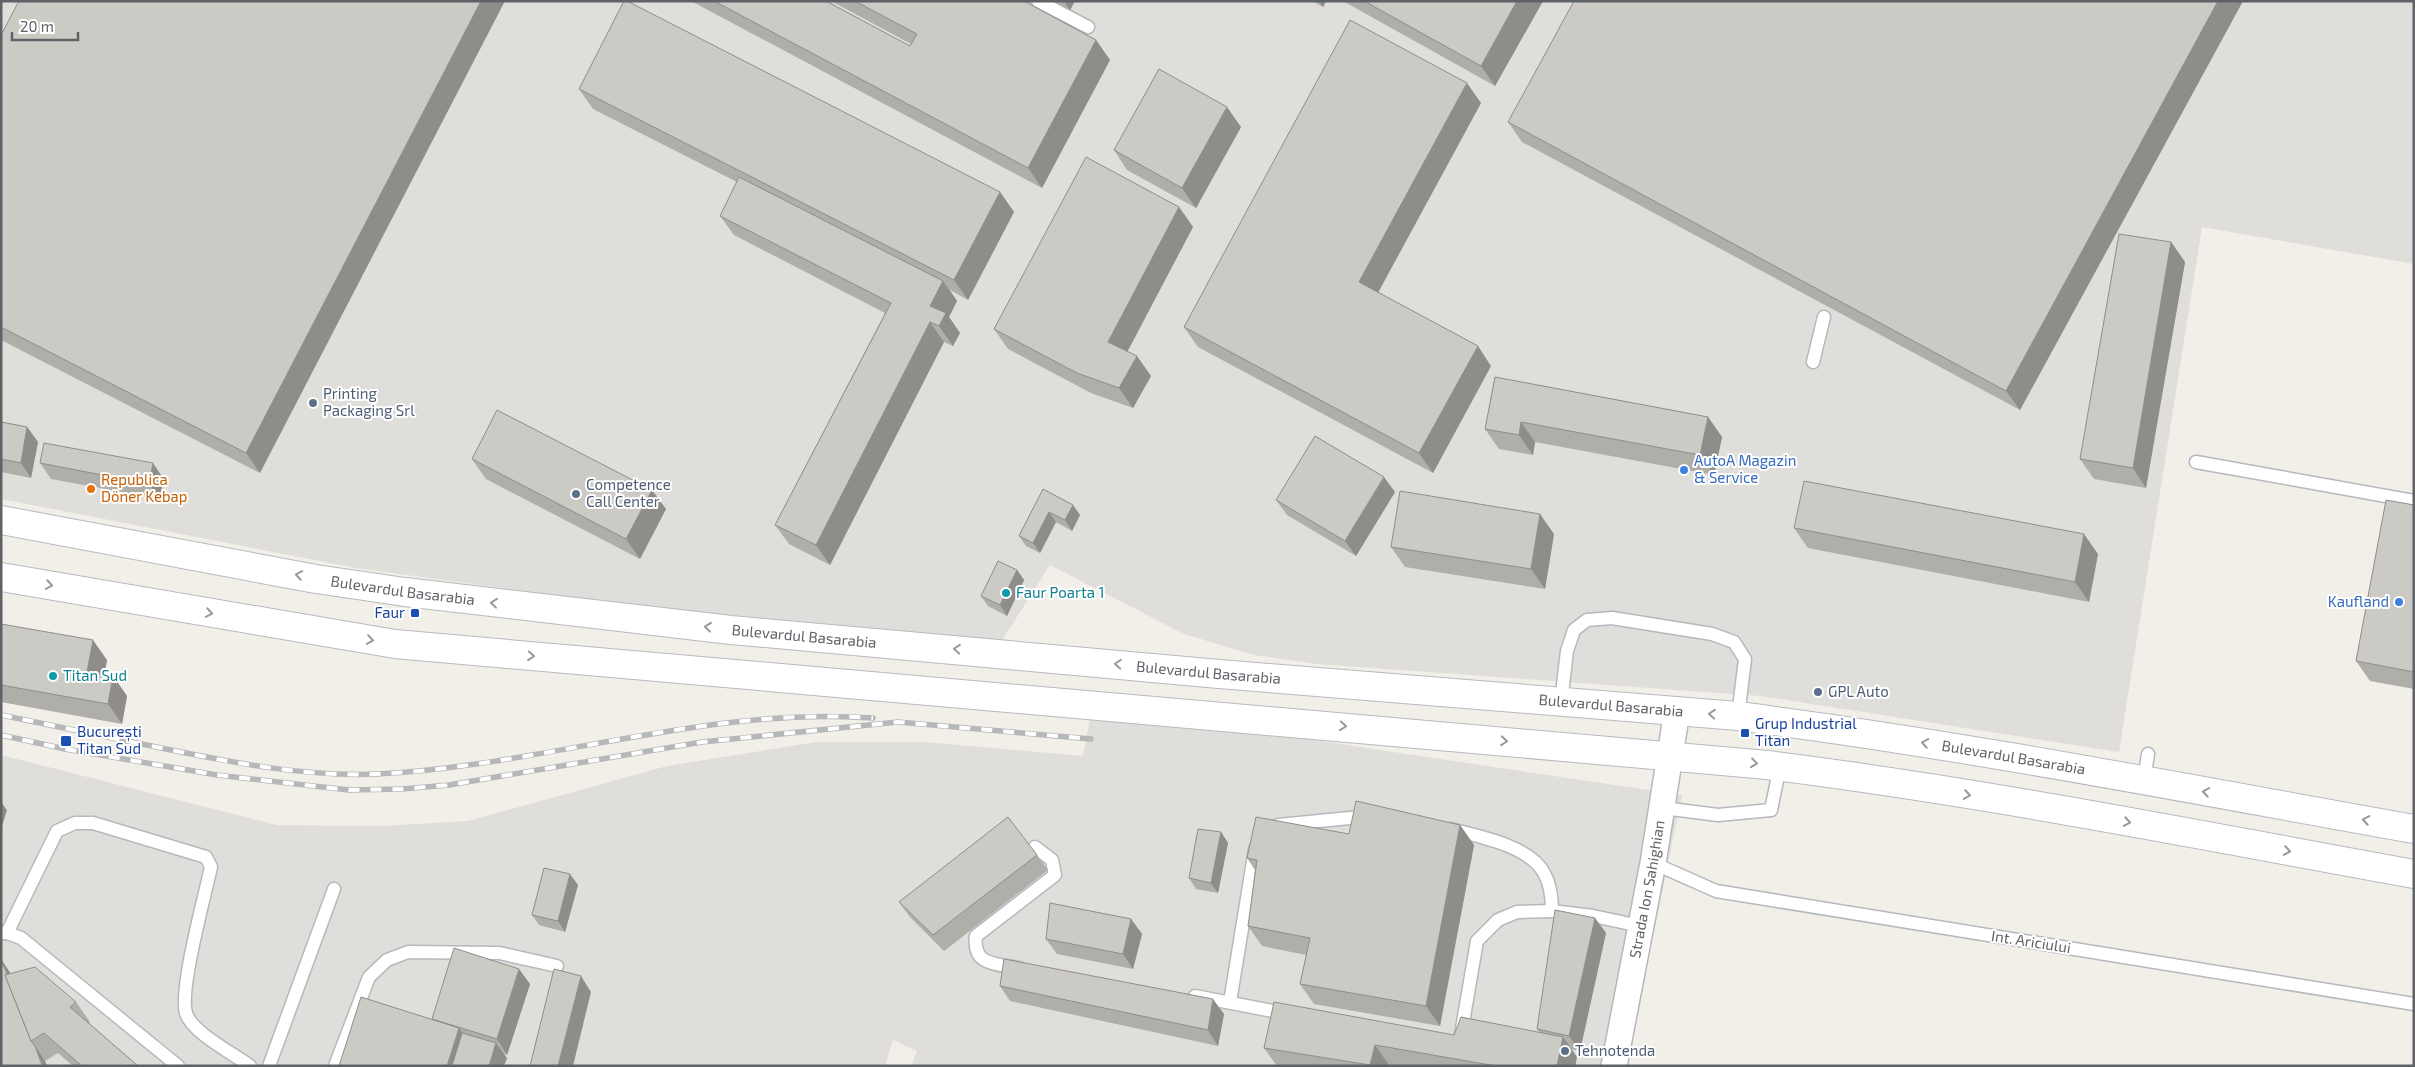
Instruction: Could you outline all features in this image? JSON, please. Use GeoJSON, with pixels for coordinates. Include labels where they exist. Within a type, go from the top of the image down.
{"type":"FeatureCollection","features":[{"type":"Feature","properties":{"kind":"main road","name":"Bulevardul Basarabia"},"geometry":{"type":"LineString","coordinates":[[1,520],[316,579],[462,600],[731,630],[1738,716],[1894,738],[2414,829]]}},
{"type":"Feature","properties":{"kind":"main road"},"geometry":{"type":"LineString","coordinates":[[1,576],[395,644],[1780,766],[2087,815],[2414,874]]}},
{"type":"Feature","properties":{"kind":"street","name":"Strada Ion Sahighian"},"geometry":{"type":"LineString","coordinates":[[1614,1066],[1663,808],[1677,711]]}},
{"type":"Feature","properties":{"kind":"lane"},"geometry":{"type":"LineString","coordinates":[[1038,1],[1088,27]]}},
{"type":"Feature","properties":{"kind":"lane"},"geometry":{"type":"LineString","coordinates":[[1813,362],[1824,317]]}},
{"type":"Feature","properties":{"kind":"lane"},"geometry":{"type":"LineString","coordinates":[[2196,462],[2414,500]]}},
{"type":"Feature","properties":{"kind":"lane"},"geometry":{"type":"LineString","coordinates":[[1561,702],[1567,651],[1574,630],[1587,620],[1612,618],[1712,634],[1734,642],[1745,659],[1738,716]]}},
{"type":"Feature","properties":{"kind":"lane"},"geometry":{"type":"LineString","coordinates":[[2144,781],[2148,754]]}},
{"type":"Feature","properties":{"kind":"lane"},"geometry":{"type":"LineString","coordinates":[[1663,808],[1718,815],[1771,810],[1780,766]]}},
{"type":"Feature","properties":{"kind":"lane"},"geometry":{"type":"LineString","coordinates":[[1230,1002],[1261,832],[1379,815]]}},
{"type":"Feature","properties":{"kind":"lane"},"geometry":{"type":"LineString","coordinates":[[178,1066],[22,938],[4,933],[57,831],[75,823],[93,823],[206,857],[211,867],[185,991],[186,1014],[198,1030],[250,1066]]}},
{"type":"Feature","properties":{"kind":"lane"},"geometry":{"type":"LineString","coordinates":[[1437,826],[1495,840],[1535,861],[1549,883],[1552,911]]}},
{"type":"Feature","properties":{"kind":"lane"},"geometry":{"type":"LineString","coordinates":[[1029,969],[991,963],[981,958],[975,950],[975,942],[976,936],[1055,875],[1052,860],[1036,847]]}},
{"type":"Feature","properties":{"kind":"lane","name":"Int. Ariciului"},"geometry":{"type":"LineString","coordinates":[[1653,863],[1716,891],[2414,1004]]}},
{"type":"Feature","properties":{"kind":"lane"},"geometry":{"type":"LineString","coordinates":[[269,1066],[334,889]]}},
{"type":"Feature","properties":{"kind":"lane"},"geometry":{"type":"LineString","coordinates":[[1452,1043],[1462,1032],[1477,942],[1498,920],[1517,912],[1552,911],[1593,916],[1640,926]]}},
{"type":"Feature","properties":{"kind":"lane"},"geometry":{"type":"LineString","coordinates":[[335,1066],[369,977],[387,960],[408,952],[499,953],[557,966]]}},
{"type":"Feature","properties":{"kind":"lane"},"geometry":{"type":"LineString","coordinates":[[1182,994],[1305,1018]]}},
{"type":"Feature","properties":{"kind":"shaded area"},"geometry":{"type":"Polygon","coordinates":[[[1,1],[2414,1],[2414,264],[2202,227],[2119,752],[1760,696],[1317,664],[1254,655],[1184,634],[1050,565],[1001,642],[601,602],[356,568],[1,499],[1,1]]]}},
{"type":"Feature","properties":{"kind":"shaded area"},"geometry":{"type":"Polygon","coordinates":[[[1092,707],[1682,795],[1626,1066],[911,1066],[917,1051],[893,1040],[885,1066],[1,1066],[1,755],[277,825],[381,826],[468,821],[667,766],[816,742],[924,742],[1083,756],[1092,707]]]}},
{"type":"Feature","properties":{"kind":"building"},"geometry":{"type":"Polygon","coordinates":[[[19,1],[481,1],[246,453],[1,327],[1,35],[19,1]]]}},
{"type":"Feature","properties":{"kind":"building"},"geometry":{"type":"Polygon","coordinates":[[[624,1],[1000,192],[954,280],[579,89],[624,1]]]}},
{"type":"Feature","properties":{"kind":"building"},"geometry":{"type":"Polygon","coordinates":[[[714,1],[826,1],[910,46],[917,34],[855,1],[1024,1],[1096,40],[1028,168],[714,1]]]}},
{"type":"Feature","properties":{"kind":"building"},"geometry":{"type":"Polygon","coordinates":[[[1364,1],[1517,1],[1481,66],[1364,1]]]}},
{"type":"Feature","properties":{"kind":"building"},"geometry":{"type":"Polygon","coordinates":[[[1574,1],[2218,1],[2006,391],[1508,122],[1574,1]]]}},
{"type":"Feature","properties":{"kind":"building"},"geometry":{"type":"Polygon","coordinates":[[[1350,20],[1467,83],[1359,282],[1478,346],[1419,453],[1184,327],[1350,20]]]}},
{"type":"Feature","properties":{"kind":"building"},"geometry":{"type":"Polygon","coordinates":[[[1159,69],[1227,107],[1182,188],[1114,150],[1159,69]]]}},
{"type":"Feature","properties":{"kind":"building"},"geometry":{"type":"Polygon","coordinates":[[[1086,157],[1179,207],[1108,342],[1137,356],[1119,388],[1077,373],[994,329],[1086,157]]]}},
{"type":"Feature","properties":{"kind":"building"},"geometry":{"type":"Polygon","coordinates":[[[739,177],[943,281],[930,306],[946,313],[939,326],[930,322],[816,545],[775,525],[891,303],[720,216],[739,177]]]}},
{"type":"Feature","properties":{"kind":"building"},"geometry":{"type":"Polygon","coordinates":[[[2119,234],[2171,242],[2133,468],[2080,459],[2119,234]]]}},
{"type":"Feature","properties":{"kind":"building"},"geometry":{"type":"Polygon","coordinates":[[[1495,377],[1708,417],[1700,455],[1521,422],[1519,435],[1485,429],[1495,377]]]}},
{"type":"Feature","properties":{"kind":"building","name":"Competence Call Center"},"geometry":{"type":"Polygon","coordinates":[[[497,410],[652,490],[626,539],[472,459],[497,410]]]}},
{"type":"Feature","properties":{"kind":"building"},"geometry":{"type":"Polygon","coordinates":[[[1,422],[27,427],[21,463],[1,459],[1,422]]]}},
{"type":"Feature","properties":{"kind":"building"},"geometry":{"type":"Polygon","coordinates":[[[1315,436],[1384,477],[1345,541],[1276,500],[1315,436]]]}},
{"type":"Feature","properties":{"kind":"building"},"geometry":{"type":"Polygon","coordinates":[[[44,443],[153,463],[149,484],[40,463],[44,443]]]}},
{"type":"Feature","properties":{"kind":"building"},"geometry":{"type":"Polygon","coordinates":[[[1804,481],[2084,534],[2075,582],[1794,528],[1804,481]]]}},
{"type":"Feature","properties":{"kind":"building"},"geometry":{"type":"Polygon","coordinates":[[[1043,489],[1073,505],[1065,520],[1049,512],[1033,543],[1019,536],[1043,489]]]}},
{"type":"Feature","properties":{"kind":"building"},"geometry":{"type":"Polygon","coordinates":[[[1400,491],[1540,514],[1531,569],[1391,547],[1400,491]]]}},
{"type":"Feature","properties":{"kind":"building"},"geometry":{"type":"Polygon","coordinates":[[[2386,500],[2414,505],[2414,672],[2356,661],[2386,500]]]}},
{"type":"Feature","properties":{"kind":"building"},"geometry":{"type":"Polygon","coordinates":[[[998,561],[1017,570],[1000,605],[981,596],[998,561]]]}},
{"type":"Feature","properties":{"kind":"building","name":"Titan Sud"},"geometry":{"type":"Polygon","coordinates":[[[1,624],[93,640],[87,672],[113,676],[108,704],[1,685],[1,624]]]}},
{"type":"Feature","properties":{"kind":"building"},"geometry":{"type":"Polygon","coordinates":[[[1356,801],[1460,825],[1426,1006],[1300,984],[1310,938],[1248,926],[1257,860],[1247,858],[1256,817],[1349,834],[1356,801]]]}},
{"type":"Feature","properties":{"kind":"building"},"geometry":{"type":"Polygon","coordinates":[[[1008,817],[1037,855],[933,935],[899,902],[1008,817]]]}},
{"type":"Feature","properties":{"kind":"building"},"geometry":{"type":"Polygon","coordinates":[[[1198,829],[1221,832],[1211,883],[1189,878],[1198,829]]]}},
{"type":"Feature","properties":{"kind":"building"},"geometry":{"type":"Polygon","coordinates":[[[544,868],[570,874],[558,921],[532,915],[544,868]]]}},
{"type":"Feature","properties":{"kind":"building"},"geometry":{"type":"Polygon","coordinates":[[[1050,903],[1131,919],[1123,954],[1046,939],[1050,903]]]}},
{"type":"Feature","properties":{"kind":"building"},"geometry":{"type":"Polygon","coordinates":[[[1555,910],[1595,918],[1569,1036],[1537,1029],[1555,910]]]}},
{"type":"Feature","properties":{"kind":"building"},"geometry":{"type":"Polygon","coordinates":[[[454,948],[519,969],[497,1039],[432,1019],[454,948]]]}},
{"type":"Feature","properties":{"kind":"building"},"geometry":{"type":"Polygon","coordinates":[[[1004,959],[1213,999],[1208,1030],[1000,986],[1004,959]]]}},
{"type":"Feature","properties":{"kind":"building"},"geometry":{"type":"Polygon","coordinates":[[[1,960],[7,974],[5,975],[42,1065],[40,1066],[1,1066],[1,960]]]}},
{"type":"Feature","properties":{"kind":"building"},"geometry":{"type":"Polygon","coordinates":[[[35,967],[76,1002],[70,1007],[138,1066],[82,1066],[44,1033],[31,1041],[5,975],[35,967]]]}},
{"type":"Feature","properties":{"kind":"building"},"geometry":{"type":"Polygon","coordinates":[[[554,969],[581,976],[558,1066],[530,1066],[554,969]]]}},
{"type":"Feature","properties":{"kind":"building"},"geometry":{"type":"Polygon","coordinates":[[[361,997],[459,1028],[447,1066],[339,1066],[361,997]]]}},
{"type":"Feature","properties":{"kind":"building"},"geometry":{"type":"Polygon","coordinates":[[[1274,1002],[1454,1035],[1461,1017],[1563,1037],[1557,1066],[1496,1066],[1375,1045],[1370,1065],[1264,1048],[1274,1002]]]}},
{"type":"Feature","properties":{"kind":"building"},"geometry":{"type":"Polygon","coordinates":[[[462,1033],[496,1043],[489,1066],[452,1066],[462,1033]]]}},
{"type":"Feature","properties":{"kind":"railway"},"geometry":{"type":"LineString","coordinates":[[1,715],[244,764],[297,771],[350,774],[377,774],[439,769],[686,728],[748,721],[811,717],[873,718]]}},
{"type":"Feature","properties":{"kind":"railway"},"geometry":{"type":"LineString","coordinates":[[1,735],[65,749],[217,775],[349,790],[402,789],[449,785],[702,742],[898,722],[1091,739]]}},
{"type":"Feature","properties":{"kind":"place","name":"Printing Packaging Srl"},"geometry":{"type":"Point","coordinates":[313,403]}},
{"type":"Feature","properties":{"kind":"place","name":"AutoA Magazin & Service"},"geometry":{"type":"Point","coordinates":[1684,470]}},
{"type":"Feature","properties":{"kind":"place","name":"Republica Döner Kebap"},"geometry":{"type":"Point","coordinates":[91,489]}},
{"type":"Feature","properties":{"kind":"place","name":"Competence Call Center"},"geometry":{"type":"Point","coordinates":[576,494]}},
{"type":"Feature","properties":{"kind":"place","name":"Faur Poarta 1"},"geometry":{"type":"Point","coordinates":[1006,593]}},
{"type":"Feature","properties":{"kind":"place","name":"Kaufland"},"geometry":{"type":"Point","coordinates":[2399,602]}},
{"type":"Feature","properties":{"kind":"place","name":"Faur"},"geometry":{"type":"Point","coordinates":[415,613]}},
{"type":"Feature","properties":{"kind":"place","name":"Titan Sud"},"geometry":{"type":"Point","coordinates":[53,676]}},
{"type":"Feature","properties":{"kind":"place","name":"GPL Auto"},"geometry":{"type":"Point","coordinates":[1818,692]}},
{"type":"Feature","properties":{"kind":"place","name":"Grup Industrial Titan"},"geometry":{"type":"Point","coordinates":[1745,733]}},
{"type":"Feature","properties":{"kind":"place","name":"București Titan Sud"},"geometry":{"type":"Point","coordinates":[66,741]}},
{"type":"Feature","properties":{"kind":"place","name":"Tehnotenda"},"geometry":{"type":"Point","coordinates":[1565,1051]}}]}
